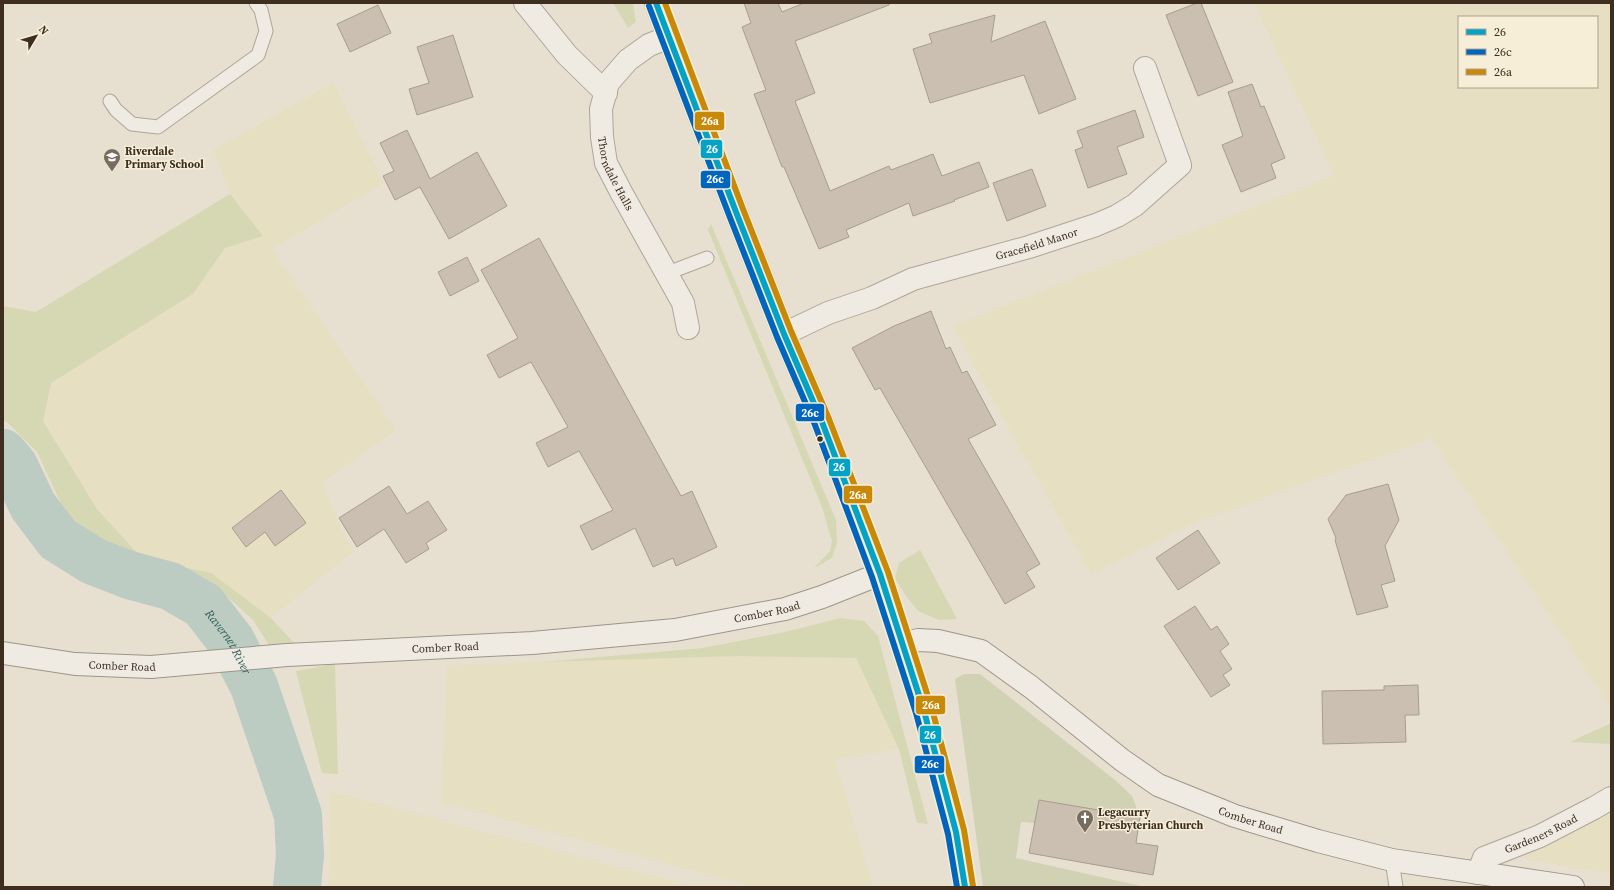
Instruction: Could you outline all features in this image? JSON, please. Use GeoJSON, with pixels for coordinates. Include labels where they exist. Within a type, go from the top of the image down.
{"type":"FeatureCollection","features":[{"type":"Feature","properties":{"kind":"street"},"geometry":{"type":"LineString","coordinates":[[525,3],[567,56],[606,92]]}},
{"type":"Feature","properties":{"kind":"street"},"geometry":{"type":"LineString","coordinates":[[656,3],[784,334],[822,422],[880,574],[924,711],[956,832],[965,887]]}},
{"type":"Feature","properties":{"kind":"street","name":"Thorndale Halls"},"geometry":{"type":"LineString","coordinates":[[669,37],[649,45],[628,60],[608,83],[601,109],[602,136],[606,163],[665,274],[683,303],[688,328]]}},
{"type":"Feature","properties":{"kind":"street","name":"Gracefield Manor"},"geometry":{"type":"LineString","coordinates":[[784,334],[828,313],[872,298],[913,279],[1029,247],[1096,225],[1117,216],[1135,205],[1180,166],[1145,68]]}},
{"type":"Feature","properties":{"kind":"street","name":"Comber Road"},"geometry":{"type":"LineString","coordinates":[[3,653],[75,664],[151,667],[288,655],[532,643],[675,630],[785,609],[822,597],[880,574]]}},
{"type":"Feature","properties":{"kind":"street","name":"Comber Road"},"geometry":{"type":"LineString","coordinates":[[903,644],[918,640],[938,641],[981,651],[1031,687],[1122,760],[1158,785],[1235,816],[1318,841],[1392,860],[1573,887]]}},
{"type":"Feature","properties":{"kind":"street","name":"Gardeners Road"},"geometry":{"type":"LineString","coordinates":[[1478,873],[1484,858],[1540,836],[1611,798]]}},
{"type":"Feature","properties":{"kind":"lane"},"geometry":{"type":"LineString","coordinates":[[110,101],[116,110],[132,124],[158,127],[258,55],[266,31],[262,10],[256,3]]}},
{"type":"Feature","properties":{"kind":"lane"},"geometry":{"type":"LineString","coordinates":[[665,274],[707,258]]}},
{"type":"Feature","properties":{"kind":"lane"},"geometry":{"type":"LineString","coordinates":[[1392,860],[1396,887]]}},
{"type":"Feature","properties":{"kind":"shaded area"},"geometry":{"type":"Polygon","coordinates":[[[1254,3],[1611,3],[1611,708],[1431,438],[1199,521],[1091,574],[974,367],[953,326],[1334,176],[1254,3]]]}},
{"type":"Feature","properties":{"kind":"shaded area"},"geometry":{"type":"Polygon","coordinates":[[[333,83],[384,183],[272,249],[396,430],[322,483],[342,530],[354,551],[271,618],[211,573],[141,557],[97,509],[43,421],[51,382],[193,294],[225,248],[262,236],[230,194],[213,150],[333,83]]]}},
{"type":"Feature","properties":{"kind":"shaded area"},"geometry":{"type":"Polygon","coordinates":[[[739,656],[856,658],[899,749],[835,760],[873,887],[754,887],[441,802],[447,665],[739,656]]]}},
{"type":"Feature","properties":{"kind":"shaded area"},"geometry":{"type":"Polygon","coordinates":[[[329,791],[695,887],[327,887],[329,872],[329,791]]]}},
{"type":"Feature","properties":{"kind":"shaded area"},"geometry":{"type":"Polygon","coordinates":[[[1611,812],[1611,874],[1520,858],[1611,812]]]}},
{"type":"Feature","properties":{"kind":"green space"},"geometry":{"type":"Polygon","coordinates":[[[613,3],[633,3],[636,22],[628,28],[613,3]]]}},
{"type":"Feature","properties":{"kind":"green space"},"geometry":{"type":"Polygon","coordinates":[[[230,194],[263,236],[225,248],[193,294],[51,383],[43,421],[97,509],[141,557],[92,540],[66,514],[37,452],[8,423],[3,420],[3,306],[36,312],[230,194]]]}},
{"type":"Feature","properties":{"kind":"green space"},"geometry":{"type":"Polygon","coordinates":[[[711,224],[836,520],[837,543],[832,558],[814,568],[830,551],[832,541],[822,507],[708,230],[711,224]]]}},
{"type":"Feature","properties":{"kind":"green space"},"geometry":{"type":"Polygon","coordinates":[[[920,550],[957,619],[939,620],[918,611],[906,596],[895,578],[899,563],[920,550]]]}},
{"type":"Feature","properties":{"kind":"green space"},"geometry":{"type":"Polygon","coordinates":[[[154,561],[211,573],[271,618],[294,643],[269,645],[253,620],[210,581],[154,561]]]}},
{"type":"Feature","properties":{"kind":"green space"},"geometry":{"type":"Polygon","coordinates":[[[840,618],[864,621],[878,636],[928,824],[917,823],[899,749],[856,658],[739,656],[543,662],[703,648],[785,632],[840,618]]]}},
{"type":"Feature","properties":{"kind":"green space"},"geometry":{"type":"Polygon","coordinates":[[[335,664],[338,774],[322,773],[296,671],[335,664]]]}},
{"type":"Feature","properties":{"kind":"green space"},"geometry":{"type":"Polygon","coordinates":[[[964,674],[980,674],[1115,780],[1132,796],[1140,817],[1039,800],[1035,823],[1021,822],[1016,858],[1141,887],[983,887],[955,679],[964,674]]]}},
{"type":"Feature","properties":{"kind":"green space"},"geometry":{"type":"Polygon","coordinates":[[[1611,723],[1611,744],[1570,742],[1611,723]]]}},
{"type":"Feature","properties":{"kind":"building"},"geometry":{"type":"Polygon","coordinates":[[[744,3],[778,3],[782,12],[804,3],[889,3],[889,5],[795,41],[815,93],[795,101],[830,191],[889,166],[891,170],[933,154],[942,176],[979,162],[989,187],[913,216],[909,203],[846,230],[849,237],[819,249],[784,167],[782,167],[754,94],[766,90],[742,27],[751,23],[744,3]]]}},
{"type":"Feature","properties":{"kind":"building"},"geometry":{"type":"Polygon","coordinates":[[[1197,3],[1201,3],[1233,82],[1198,96],[1166,15],[1197,3]]]}},
{"type":"Feature","properties":{"kind":"building"},"geometry":{"type":"Polygon","coordinates":[[[378,5],[391,33],[350,52],[337,24],[378,5]]]}},
{"type":"Feature","properties":{"kind":"building"},"geometry":{"type":"Polygon","coordinates":[[[995,15],[991,42],[1045,21],[1076,99],[1039,114],[1024,75],[930,103],[913,49],[932,43],[929,34],[995,15]]]}},
{"type":"Feature","properties":{"kind":"building"},"geometry":{"type":"Polygon","coordinates":[[[453,35],[473,97],[417,115],[409,89],[429,83],[417,47],[453,35]]]}},
{"type":"Feature","properties":{"kind":"building"},"geometry":{"type":"Polygon","coordinates":[[[1252,84],[1261,107],[1264,106],[1285,158],[1271,164],[1276,178],[1241,192],[1222,145],[1243,136],[1228,92],[1252,84]]]}},
{"type":"Feature","properties":{"kind":"building"},"geometry":{"type":"Polygon","coordinates":[[[1135,110],[1144,137],[1117,147],[1127,174],[1088,188],[1075,150],[1083,147],[1077,131],[1135,110]]]}},
{"type":"Feature","properties":{"kind":"building"},"geometry":{"type":"Polygon","coordinates":[[[407,130],[430,179],[477,152],[507,206],[449,239],[420,187],[395,200],[383,176],[394,171],[380,143],[407,130]]]}},
{"type":"Feature","properties":{"kind":"building"},"geometry":{"type":"Polygon","coordinates":[[[1032,169],[1046,206],[1007,221],[993,183],[1032,169]]]}},
{"type":"Feature","properties":{"kind":"building"},"geometry":{"type":"Polygon","coordinates":[[[539,238],[681,496],[692,491],[717,547],[676,566],[673,558],[653,567],[635,528],[592,550],[580,526],[613,510],[579,451],[548,467],[536,443],[568,427],[531,362],[499,378],[487,355],[518,338],[481,270],[539,238]]]}},
{"type":"Feature","properties":{"kind":"building"},"geometry":{"type":"Polygon","coordinates":[[[467,257],[479,281],[450,296],[438,272],[467,257]]]}},
{"type":"Feature","properties":{"kind":"building"},"geometry":{"type":"Polygon","coordinates":[[[931,311],[946,349],[950,347],[962,373],[967,371],[996,425],[968,439],[1040,564],[1026,572],[1035,587],[1005,604],[880,388],[875,390],[852,348],[894,326],[931,311]]]}},
{"type":"Feature","properties":{"kind":"building"},"geometry":{"type":"Polygon","coordinates":[[[1388,484],[1399,520],[1385,546],[1395,581],[1381,585],[1388,607],[1357,615],[1335,540],[1336,538],[1328,519],[1346,495],[1388,484]]]}},
{"type":"Feature","properties":{"kind":"building"},"geometry":{"type":"Polygon","coordinates":[[[389,486],[407,514],[428,501],[447,530],[426,543],[429,549],[406,563],[384,529],[357,547],[339,518],[389,486]]]}},
{"type":"Feature","properties":{"kind":"building"},"geometry":{"type":"Polygon","coordinates":[[[281,490],[306,523],[275,546],[265,532],[246,547],[232,528],[281,490]]]}},
{"type":"Feature","properties":{"kind":"building"},"geometry":{"type":"Polygon","coordinates":[[[1198,530],[1220,563],[1178,590],[1156,558],[1198,530]]]}},
{"type":"Feature","properties":{"kind":"building"},"geometry":{"type":"Polygon","coordinates":[[[1195,606],[1211,630],[1217,626],[1229,644],[1220,651],[1232,669],[1223,675],[1230,685],[1211,697],[1164,626],[1195,606]]]}},
{"type":"Feature","properties":{"kind":"building"},"geometry":{"type":"Polygon","coordinates":[[[1418,685],[1419,715],[1405,715],[1406,742],[1323,744],[1322,691],[1384,690],[1384,686],[1418,685]]]}},
{"type":"Feature","properties":{"kind":"building","name":"Legacurry Presbyterian Church"},"geometry":{"type":"Polygon","coordinates":[[[1039,800],[1140,817],[1136,843],[1158,846],[1153,875],[1029,853],[1039,800]]]}},
{"type":"Feature","properties":{"kind":"waterway","name":"Ravernet River"},"geometry":{"type":"LineString","coordinates":[[3,453],[14,466],[33,506],[58,539],[93,561],[129,575],[170,586],[203,605],[231,641],[254,686],[298,815],[300,855],[297,887]]}},
{"type":"Feature","properties":{"kind":"transit line","name":"26"},"geometry":{"type":"LineString","coordinates":[[656,3],[736,212],[784,334],[822,422],[880,574],[924,711],[956,832],[965,887]]}},
{"type":"Feature","properties":{"kind":"transit line","name":"26a"},"geometry":{"type":"LineString","coordinates":[[665,3],[743,209],[791,331],[829,419],[888,572],[932,709],[964,830],[973,886]]}},
{"type":"Feature","properties":{"kind":"transit line","name":"26c"},"geometry":{"type":"LineString","coordinates":[[649,6],[777,337],[815,425],[872,577],[916,713],[948,834],[957,887]]}},
{"type":"Feature","properties":{"kind":"place","name":"Riverdale Primary School"},"geometry":{"type":"Point","coordinates":[112,172]}},
{"type":"Feature","properties":{"kind":"place","name":"Legacurry Presbyterian Church"},"geometry":{"type":"Point","coordinates":[1085,833]}}]}
